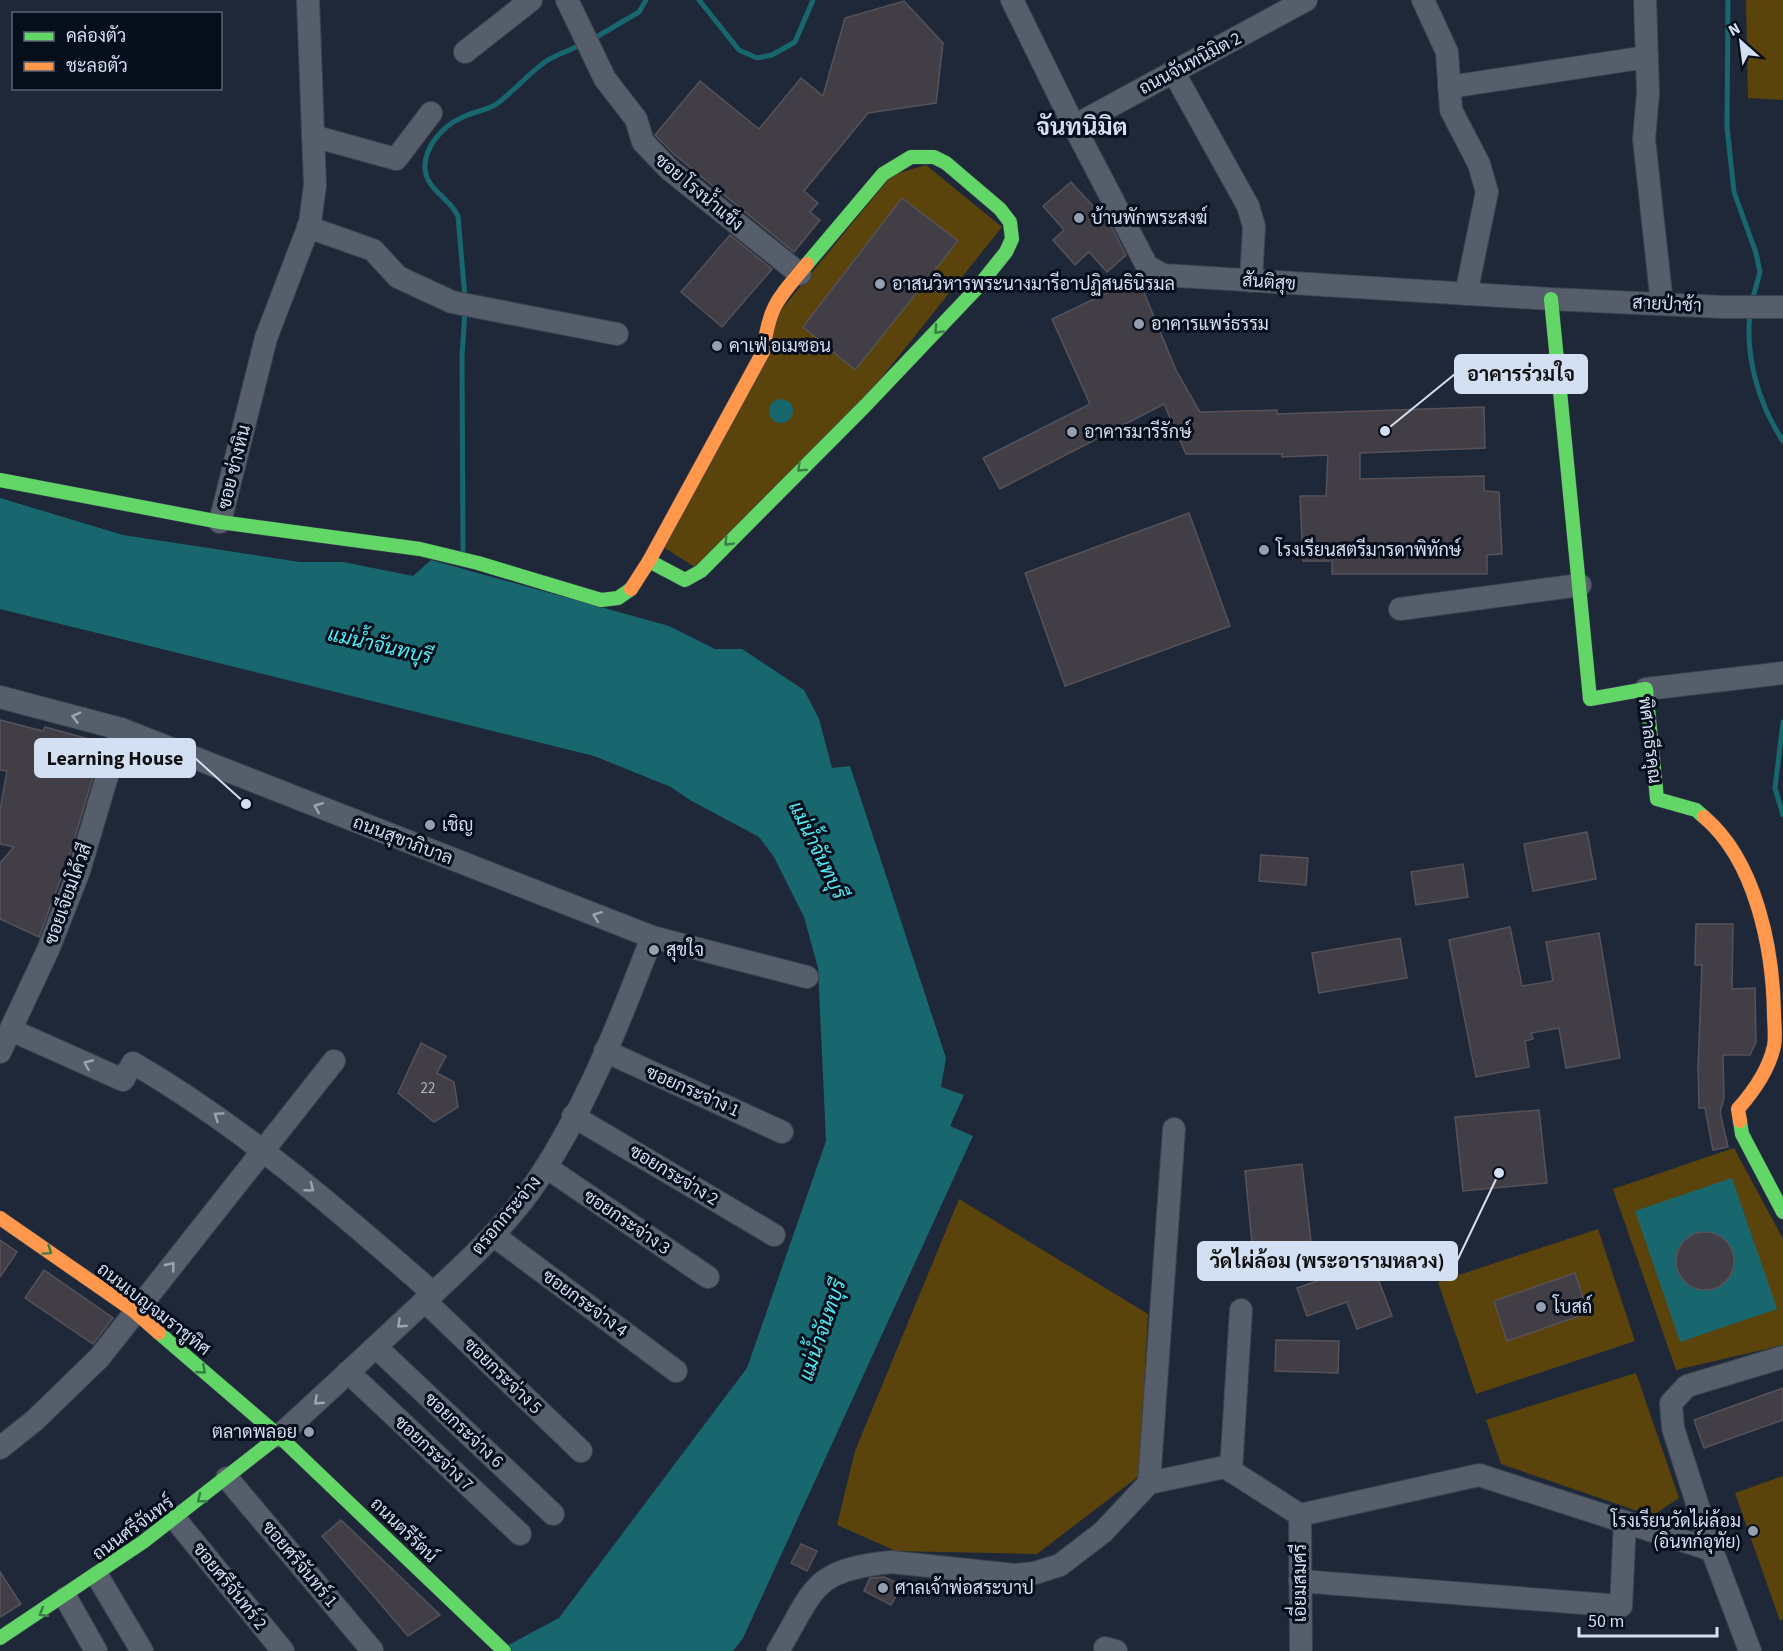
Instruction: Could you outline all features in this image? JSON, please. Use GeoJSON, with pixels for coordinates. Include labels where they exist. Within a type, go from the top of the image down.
{"type":"FeatureCollection","features":[{"type":"Feature","properties":{"kind":"street","name":"ซอย ช่างหิน"},"geometry":{"type":"LineString","coordinates":[[309,0],[315,185],[308,227],[266,338],[220,522],[420,549],[478,563],[609,602],[624,597],[649,561],[763,352],[770,312],[884,174],[900,162],[925,155],[946,163],[1000,209],[1010,222],[1012,239],[1006,252],[978,287],[866,405],[697,574],[688,579],[681,579],[649,561]]}},
{"type":"Feature","properties":{"kind":"street"},"geometry":{"type":"LineString","coordinates":[[465,52],[531,0]]}},
{"type":"Feature","properties":{"kind":"street","name":"ซอย โรงน้ำแข็ง"},"geometry":{"type":"LineString","coordinates":[[567,0],[605,79],[631,110],[643,142],[670,170],[800,274]]}},
{"type":"Feature","properties":{"kind":"street","name":"สันติสุข"},"geometry":{"type":"LineString","coordinates":[[1012,0],[1147,266],[1163,275],[1551,299]]}},
{"type":"Feature","properties":{"kind":"street","name":"ถนนจันทนิมิต 2"},"geometry":{"type":"LineString","coordinates":[[1074,126],[1306,0]]}},
{"type":"Feature","properties":{"kind":"street"},"geometry":{"type":"LineString","coordinates":[[1423,0],[1447,52],[1451,110],[1479,164],[1487,192],[1466,294]]}},
{"type":"Feature","properties":{"kind":"street"},"geometry":{"type":"LineString","coordinates":[[1645,0],[1648,93],[1644,139],[1662,304]]}},
{"type":"Feature","properties":{"kind":"street"},"geometry":{"type":"LineString","coordinates":[[1449,87],[1647,57]]}},
{"type":"Feature","properties":{"kind":"street"},"geometry":{"type":"LineString","coordinates":[[1173,71],[1248,206],[1254,226],[1251,281]]}},
{"type":"Feature","properties":{"kind":"street"},"geometry":{"type":"LineString","coordinates":[[313,136],[396,159],[431,113]]}},
{"type":"Feature","properties":{"kind":"street"},"geometry":{"type":"LineString","coordinates":[[308,227],[373,250],[398,277],[452,302],[617,334]]}},
{"type":"Feature","properties":{"kind":"street","name":"สายป่าช้า"},"geometry":{"type":"LineString","coordinates":[[1551,299],[1722,307],[1783,307]]}},
{"type":"Feature","properties":{"kind":"street","name":"พิศาลธีรคุณ"},"geometry":{"type":"LineString","coordinates":[[1551,299],[1580,585],[1587,703],[1646,689],[1657,799],[1696,810],[1716,827],[1734,855],[1759,908],[1773,976],[1779,1050],[1755,1089],[1738,1108],[1742,1134],[1783,1212]]}},
{"type":"Feature","properties":{"kind":"street"},"geometry":{"type":"LineString","coordinates":[[0,480],[220,522]]}},
{"type":"Feature","properties":{"kind":"street"},"geometry":{"type":"LineString","coordinates":[[1400,609],[1580,585]]}},
{"type":"Feature","properties":{"kind":"street"},"geometry":{"type":"LineString","coordinates":[[1646,689],[1778,673]]}},
{"type":"Feature","properties":{"kind":"street","name":"ถนนสุขาภิบาล"},"geometry":{"type":"LineString","coordinates":[[0,697],[121,729],[652,937],[807,977]]}},
{"type":"Feature","properties":{"kind":"street","name":"ซอยเจียมโค้วสี"},"geometry":{"type":"LineString","coordinates":[[0,1052],[48,950],[79,872],[121,729]]}},
{"type":"Feature","properties":{"kind":"street","name":"ตรอกกระจ่าง"},"geometry":{"type":"LineString","coordinates":[[279,1436],[493,1235],[529,1192],[546,1167],[605,1051],[652,937]]}},
{"type":"Feature","properties":{"kind":"street","name":"ซอยกระจ่าง 5"},"geometry":{"type":"LineString","coordinates":[[11,1030],[123,1080],[133,1063],[220,1117],[310,1187],[429,1297],[581,1451]]}},
{"type":"Feature","properties":{"kind":"street","name":"ซอยกระจ่าง 1"},"geometry":{"type":"LineString","coordinates":[[605,1051],[782,1132]]}},
{"type":"Feature","properties":{"kind":"street"},"geometry":{"type":"LineString","coordinates":[[0,1448],[34,1421],[93,1365],[334,1061]]}},
{"type":"Feature","properties":{"kind":"street","name":"ซอยกระจ่าง 2"},"geometry":{"type":"LineString","coordinates":[[573,1116],[774,1235]]}},
{"type":"Feature","properties":{"kind":"street"},"geometry":{"type":"LineString","coordinates":[[1149,1483],[1174,1129]]}},
{"type":"Feature","properties":{"kind":"street","name":"ซอยกระจ่าง 3"},"geometry":{"type":"LineString","coordinates":[[546,1167],[708,1277]]}},
{"type":"Feature","properties":{"kind":"street","name":"ถนนเบญจมราชูทิศ"},"geometry":{"type":"LineString","coordinates":[[0,1218],[134,1311],[279,1436]]}},
{"type":"Feature","properties":{"kind":"street","name":"ซอยกระจ่าง 4"},"geometry":{"type":"LineString","coordinates":[[493,1235],[676,1371]]}},
{"type":"Feature","properties":{"kind":"street"},"geometry":{"type":"LineString","coordinates":[[1231,1471],[1241,1310]]}},
{"type":"Feature","properties":{"kind":"street","name":"ซอยกระจ่าง 6"},"geometry":{"type":"LineString","coordinates":[[376,1347],[553,1514]]}},
{"type":"Feature","properties":{"kind":"street"},"geometry":{"type":"LineString","coordinates":[[1750,1651],[1712,1551],[1673,1428],[1671,1403],[1687,1386],[1783,1357]]}},
{"type":"Feature","properties":{"kind":"street","name":"ซอยกระจ่าง 7"},"geometry":{"type":"LineString","coordinates":[[348,1372],[520,1534]]}},
{"type":"Feature","properties":{"kind":"street","name":"ถนนศรีจันทร์"},"geometry":{"type":"LineString","coordinates":[[0,1638],[98,1577],[176,1520],[279,1436]]}},
{"type":"Feature","properties":{"kind":"street","name":"ถนนตรีรัตน์"},"geometry":{"type":"LineString","coordinates":[[279,1436],[504,1651]]}},
{"type":"Feature","properties":{"kind":"street"},"geometry":{"type":"LineString","coordinates":[[778,1651],[816,1586],[836,1574],[872,1564],[891,1562],[1016,1575],[1035,1573],[1060,1565],[1083,1548],[1149,1483],[1225,1467],[1300,1515],[1479,1475],[1712,1551]]}},
{"type":"Feature","properties":{"kind":"street","name":"ซอยศรีจันทร์ 1"},"geometry":{"type":"LineString","coordinates":[[227,1478],[372,1650]]}},
{"type":"Feature","properties":{"kind":"street","name":"เอี่ยมสมศรี"},"geometry":{"type":"LineString","coordinates":[[1300,1515],[1300,1651]]}},
{"type":"Feature","properties":{"kind":"street","name":"ซอยศรีจันทร์ 2"},"geometry":{"type":"LineString","coordinates":[[176,1520],[284,1651]]}},
{"type":"Feature","properties":{"kind":"street"},"geometry":{"type":"LineString","coordinates":[[1300,1581],[1620,1606],[1625,1522]]}},
{"type":"Feature","properties":{"kind":"street"},"geometry":{"type":"LineString","coordinates":[[98,1577],[141,1651]]}},
{"type":"Feature","properties":{"kind":"street"},"geometry":{"type":"LineString","coordinates":[[66,1598],[96,1651]]}},
{"type":"Feature","properties":{"kind":"shaded area"},"geometry":{"type":"Polygon","coordinates":[[[1746,0],[1783,0],[1783,100],[1748,98],[1746,0]]]}},
{"type":"Feature","properties":{"kind":"shaded area"},"geometry":{"type":"Polygon","coordinates":[[[926,165],[1002,227],[870,392],[695,567],[663,547],[776,316],[892,175],[926,165]]]}},
{"type":"Feature","properties":{"kind":"shaded area"},"geometry":{"type":"Polygon","coordinates":[[[1734,1148],[1783,1239],[1783,1345],[1676,1370],[1613,1189],[1734,1148]]]}},
{"type":"Feature","properties":{"kind":"shaded area"},"geometry":{"type":"Polygon","coordinates":[[[959,1199],[1148,1314],[1139,1476],[1037,1554],[896,1551],[837,1525],[855,1451],[959,1199]]]}},
{"type":"Feature","properties":{"kind":"shaded area"},"geometry":{"type":"Polygon","coordinates":[[[1598,1229],[1635,1341],[1476,1394],[1438,1282],[1598,1229]]]}},
{"type":"Feature","properties":{"kind":"shaded area"},"geometry":{"type":"Polygon","coordinates":[[[1636,1373],[1679,1498],[1652,1516],[1501,1464],[1486,1420],[1636,1373]]]}},
{"type":"Feature","properties":{"kind":"shaded area"},"geometry":{"type":"Polygon","coordinates":[[[1783,1476],[1783,1619],[1780,1621],[1735,1493],[1783,1476]]]}},
{"type":"Feature","properties":{"kind":"water"},"geometry":{"type":"Polygon","coordinates":[[[781,399],[789,403],[793,411],[789,419],[781,423],[773,419],[769,411],[773,403],[781,399]]]}},
{"type":"Feature","properties":{"kind":"water","name":"แม่น้ำจันทบุรี"},"geometry":{"type":"Polygon","coordinates":[[[0,498],[123,535],[300,562],[343,562],[413,576],[431,560],[669,626],[715,649],[742,649],[804,690],[819,719],[832,768],[850,766],[946,1058],[941,1087],[964,1095],[950,1126],[973,1136],[743,1638],[733,1651],[497,1651],[559,1618],[747,1368],[826,1141],[818,968],[804,917],[774,857],[759,837],[690,800],[671,787],[594,756],[0,609],[0,498]]]}},
{"type":"Feature","properties":{"kind":"water"},"geometry":{"type":"Polygon","coordinates":[[[1732,1178],[1777,1309],[1680,1342],[1635,1211],[1732,1178]]]}},
{"type":"Feature","properties":{"kind":"building"},"geometry":{"type":"Polygon","coordinates":[[[904,1],[943,43],[936,103],[868,113],[804,191],[818,203],[810,212],[820,220],[794,252],[675,155],[655,135],[700,81],[759,129],[801,78],[823,96],[845,18],[904,1]]]}},
{"type":"Feature","properties":{"kind":"building","name":"บ้านพักพระสงฆ์"},"geometry":{"type":"Polygon","coordinates":[[[1071,182],[1111,226],[1126,255],[1107,272],[1089,252],[1075,265],[1053,240],[1064,230],[1043,206],[1071,182]]]}},
{"type":"Feature","properties":{"kind":"building","name":"อาสนวิหารพระนางมารีอาปฏิสนธินิรมล"},"geometry":{"type":"Polygon","coordinates":[[[902,198],[958,241],[855,370],[803,327],[902,198]]]}},
{"type":"Feature","properties":{"kind":"building"},"geometry":{"type":"Polygon","coordinates":[[[730,235],[772,269],[722,327],[681,292],[730,235]]]}},
{"type":"Feature","properties":{"kind":"building"},"geometry":{"type":"Polygon","coordinates":[[[1138,278],[1176,370],[1200,412],[1277,410],[1277,414],[1484,407],[1485,448],[1360,453],[1360,479],[1484,476],[1484,491],[1499,492],[1502,554],[1487,555],[1487,574],[1332,574],[1332,561],[1303,561],[1300,496],[1326,496],[1328,455],[1282,457],[1282,454],[1186,454],[1164,404],[1000,489],[983,458],[1090,404],[1052,319],[1138,278]]]}},
{"type":"Feature","properties":{"kind":"building"},"geometry":{"type":"Polygon","coordinates":[[[1189,513],[1230,626],[1065,686],[1025,573],[1189,513]]]}},
{"type":"Feature","properties":{"kind":"building"},"geometry":{"type":"Polygon","coordinates":[[[0,720],[43,731],[45,727],[103,743],[70,854],[39,937],[0,919],[0,863],[14,847],[0,844],[0,810],[7,771],[0,770],[0,720]]]}},
{"type":"Feature","properties":{"kind":"building"},"geometry":{"type":"Polygon","coordinates":[[[1587,832],[1596,879],[1533,891],[1524,844],[1587,832]]]}},
{"type":"Feature","properties":{"kind":"building"},"geometry":{"type":"Polygon","coordinates":[[[1261,855],[1308,858],[1306,885],[1259,881],[1261,855]]]}},
{"type":"Feature","properties":{"kind":"building"},"geometry":{"type":"Polygon","coordinates":[[[1463,864],[1468,897],[1416,905],[1411,872],[1463,864]]]}},
{"type":"Feature","properties":{"kind":"building"},"geometry":{"type":"Polygon","coordinates":[[[1696,924],[1733,924],[1732,989],[1755,988],[1756,1042],[1750,1055],[1723,1055],[1724,1098],[1720,1112],[1728,1147],[1713,1150],[1705,1108],[1699,1108],[1698,1067],[1702,965],[1695,965],[1696,924]]]}},
{"type":"Feature","properties":{"kind":"building"},"geometry":{"type":"Polygon","coordinates":[[[1510,927],[1522,986],[1553,981],[1546,942],[1599,933],[1620,1058],[1566,1068],[1559,1028],[1531,1033],[1533,1039],[1525,1041],[1529,1067],[1476,1077],[1449,940],[1510,927]]]}},
{"type":"Feature","properties":{"kind":"building"},"geometry":{"type":"Polygon","coordinates":[[[1400,938],[1407,978],[1319,993],[1312,953],[1400,938]]]}},
{"type":"Feature","properties":{"kind":"building"},"geometry":{"type":"Polygon","coordinates":[[[421,1043],[446,1056],[437,1073],[454,1082],[458,1107],[434,1122],[398,1093],[421,1043]]]}},
{"type":"Feature","properties":{"kind":"building"},"geometry":{"type":"Polygon","coordinates":[[[1539,1110],[1547,1183],[1463,1191],[1455,1117],[1539,1110]]]}},
{"type":"Feature","properties":{"kind":"building"},"geometry":{"type":"Polygon","coordinates":[[[1302,1164],[1311,1241],[1272,1246],[1272,1263],[1254,1264],[1245,1171],[1302,1164]]]}},
{"type":"Feature","properties":{"kind":"building"},"geometry":{"type":"Polygon","coordinates":[[[1705,1232],[1716,1234],[1729,1245],[1734,1261],[1732,1272],[1721,1285],[1705,1290],[1694,1288],[1681,1277],[1676,1261],[1678,1250],[1689,1237],[1705,1232]]]}},
{"type":"Feature","properties":{"kind":"building"},"geometry":{"type":"Polygon","coordinates":[[[0,1240],[17,1252],[0,1277],[0,1240]]]}},
{"type":"Feature","properties":{"kind":"building"},"geometry":{"type":"Polygon","coordinates":[[[1367,1249],[1392,1316],[1357,1329],[1347,1302],[1307,1316],[1297,1288],[1337,1274],[1333,1261],[1367,1249]]]}},
{"type":"Feature","properties":{"kind":"building"},"geometry":{"type":"Polygon","coordinates":[[[44,1270],[113,1318],[93,1344],[25,1298],[44,1270]]]}},
{"type":"Feature","properties":{"kind":"building","name":"โบสถ์"},"geometry":{"type":"Polygon","coordinates":[[[1575,1273],[1588,1313],[1507,1341],[1494,1301],[1575,1273]]]}},
{"type":"Feature","properties":{"kind":"building"},"geometry":{"type":"Polygon","coordinates":[[[1276,1340],[1339,1341],[1338,1373],[1275,1371],[1276,1340]]]}},
{"type":"Feature","properties":{"kind":"building"},"geometry":{"type":"Polygon","coordinates":[[[1783,1388],[1783,1420],[1704,1448],[1694,1420],[1783,1388]]]}},
{"type":"Feature","properties":{"kind":"building"},"geometry":{"type":"Polygon","coordinates":[[[341,1520],[440,1615],[408,1636],[322,1536],[341,1520]]]}},
{"type":"Feature","properties":{"kind":"building"},"geometry":{"type":"Polygon","coordinates":[[[801,1544],[817,1551],[807,1571],[791,1563],[801,1544]]]}},
{"type":"Feature","properties":{"kind":"building"},"geometry":{"type":"Polygon","coordinates":[[[0,1572],[21,1604],[0,1617],[0,1572]]]}},
{"type":"Feature","properties":{"kind":"building","name":"ศาลเจ้าพ่อสระบาป"},"geometry":{"type":"Polygon","coordinates":[[[884,1577],[902,1585],[891,1605],[864,1591],[870,1578],[884,1577]]]}},
{"type":"Feature","properties":{"kind":"waterway"},"geometry":{"type":"LineString","coordinates":[[593,39],[639,12],[646,0]]}},
{"type":"Feature","properties":{"kind":"waterway"},"geometry":{"type":"LineString","coordinates":[[699,0],[739,50],[757,58],[772,55],[795,42],[813,0]]}},
{"type":"Feature","properties":{"kind":"waterway"},"geometry":{"type":"LineString","coordinates":[[1728,0],[1727,127],[1734,192],[1756,253],[1760,272],[1752,301]]}},
{"type":"Feature","properties":{"kind":"waterway"},"geometry":{"type":"LineString","coordinates":[[465,298],[458,216],[426,176],[426,160],[431,145],[448,126],[465,116],[495,105],[541,65],[582,44]]}},
{"type":"Feature","properties":{"kind":"waterway"},"geometry":{"type":"LineString","coordinates":[[463,550],[462,357],[465,310]]}},
{"type":"Feature","properties":{"kind":"waterway"},"geometry":{"type":"LineString","coordinates":[[1750,314],[1750,347],[1756,380],[1767,412],[1783,441]]}},
{"type":"Feature","properties":{"kind":"waterway"},"geometry":{"type":"LineString","coordinates":[[1783,722],[1775,788],[1783,815]]}},
{"type":"Feature","properties":{"kind":"traffic: fast"},"geometry":{"type":"LineString","coordinates":[[649,561],[685,580],[701,571],[866,405],[978,287],[1006,252],[1012,239],[1010,222],[1000,209],[946,163],[934,157],[911,157],[883,174],[807,264]]}},
{"type":"Feature","properties":{"kind":"traffic: fast"},"geometry":{"type":"LineString","coordinates":[[1551,299],[1590,699],[1646,689],[1657,799],[1696,810],[1704,817]]}},
{"type":"Feature","properties":{"kind":"traffic: fast"},"geometry":{"type":"LineString","coordinates":[[0,480],[220,522],[420,549],[478,563],[601,600],[618,598],[631,589]]}},
{"type":"Feature","properties":{"kind":"traffic: fast"},"geometry":{"type":"LineString","coordinates":[[1740,1121],[1742,1134],[1783,1212]]}},
{"type":"Feature","properties":{"kind":"traffic: fast"},"geometry":{"type":"LineString","coordinates":[[159,1333],[279,1436],[504,1651]]}},
{"type":"Feature","properties":{"kind":"traffic: fast"},"geometry":{"type":"LineString","coordinates":[[0,1638],[143,1542],[279,1436]]}},
{"type":"Feature","properties":{"kind":"traffic: slow"},"geometry":{"type":"LineString","coordinates":[[631,589],[649,561],[763,352],[776,304],[807,264]]}},
{"type":"Feature","properties":{"kind":"traffic: slow"},"geometry":{"type":"LineString","coordinates":[[1704,817],[1722,835],[1737,857],[1749,882],[1758,908],[1770,962],[1774,1046],[1760,1080],[1738,1109],[1740,1121]]}},
{"type":"Feature","properties":{"kind":"traffic: slow"},"geometry":{"type":"LineString","coordinates":[[0,1218],[134,1311],[159,1333]]}},
{"type":"Feature","properties":{"kind":"place","name":"บ้านพักพระสงฆ์"},"geometry":{"type":"Point","coordinates":[1079,218]}},
{"type":"Feature","properties":{"kind":"place","name":"อาสนวิหารพระนางมารีอาปฏิสนธินิรมล"},"geometry":{"type":"Point","coordinates":[880,284]}},
{"type":"Feature","properties":{"kind":"place","name":"อาคารแพร่ธรรม"},"geometry":{"type":"Point","coordinates":[1139,324]}},
{"type":"Feature","properties":{"kind":"place","name":"คาเฟ่ อเมซอน"},"geometry":{"type":"Point","coordinates":[717,346]}},
{"type":"Feature","properties":{"kind":"place","name":"อาคารร่วมใจ"},"geometry":{"type":"Point","coordinates":[1385,431]}},
{"type":"Feature","properties":{"kind":"place","name":"อาคารมารีรักษ์"},"geometry":{"type":"Point","coordinates":[1072,432]}},
{"type":"Feature","properties":{"kind":"place","name":"โรงเรียนสตรีมารดาพิทักษ์"},"geometry":{"type":"Point","coordinates":[1264,550]}},
{"type":"Feature","properties":{"kind":"place","name":"Learning House"},"geometry":{"type":"Point","coordinates":[246,804]}},
{"type":"Feature","properties":{"kind":"place","name":"เชิญ"},"geometry":{"type":"Point","coordinates":[430,825]}},
{"type":"Feature","properties":{"kind":"place","name":"สุขใจ"},"geometry":{"type":"Point","coordinates":[654,950]}},
{"type":"Feature","properties":{"kind":"place","name":"วัดไผ่ล้อม (พระอารามหลวง)"},"geometry":{"type":"Point","coordinates":[1499,1173]}},
{"type":"Feature","properties":{"kind":"place","name":"โบสถ์"},"geometry":{"type":"Point","coordinates":[1541,1307]}},
{"type":"Feature","properties":{"kind":"place","name":"ตลาดพลอย"},"geometry":{"type":"Point","coordinates":[309,1432]}},
{"type":"Feature","properties":{"kind":"place","name":"โรงเรียนวัดไผ่ล้อม (อินทก์อุทัย)"},"geometry":{"type":"Point","coordinates":[1753,1531]}},
{"type":"Feature","properties":{"kind":"place","name":"ศาลเจ้าพ่อสระบาป"},"geometry":{"type":"Point","coordinates":[883,1588]}},
{"type":"Feature","properties":{"kind":"district","name":"จันทนิมิต"},"geometry":{"type":"Point","coordinates":[1082,127]}}]}
